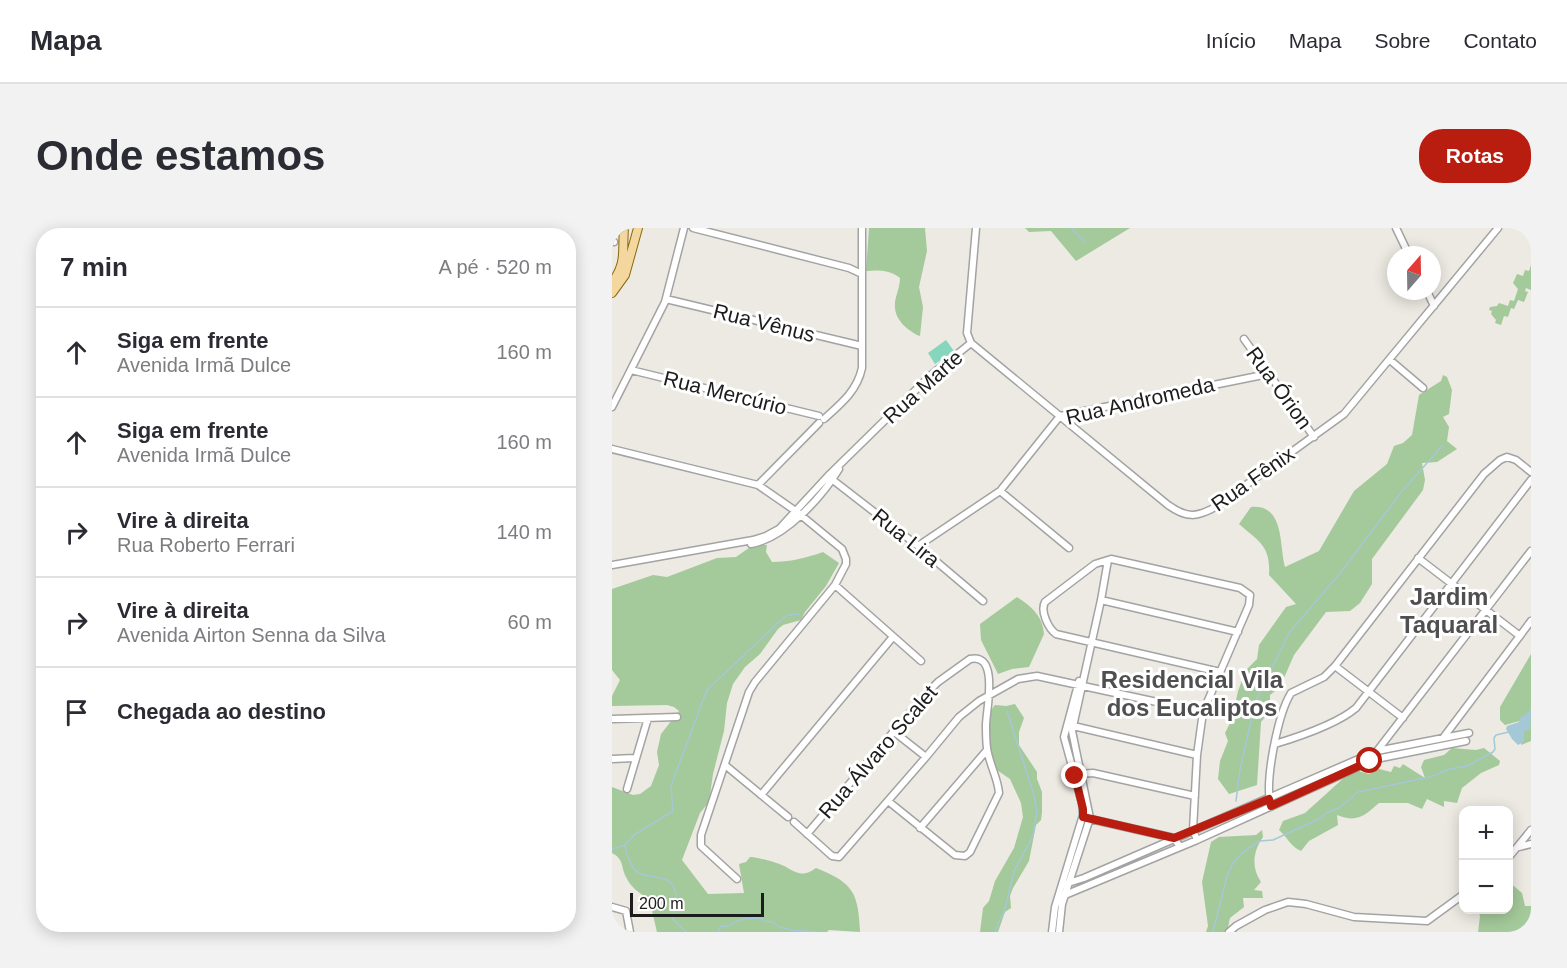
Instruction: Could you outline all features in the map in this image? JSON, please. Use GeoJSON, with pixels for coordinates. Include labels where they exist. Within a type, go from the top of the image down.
{"type":"FeatureCollection","features":[{"type":"Feature","properties":{"kind":"main road"},"geometry":{"type":"LineString","coordinates":[[612,283],[624,258],[618,245],[624,228]]}},
{"type":"Feature","properties":{"kind":"main road"},"geometry":{"type":"LineString","coordinates":[[618,245],[636,231]]}},
{"type":"Feature","properties":{"kind":"main road"},"geometry":{"type":"LineString","coordinates":[[612,293],[625,275],[636,231]]}},
{"type":"Feature","properties":{"kind":"street"},"geometry":{"type":"LineString","coordinates":[[612,407],[666,299],[684,228]]}},
{"type":"Feature","properties":{"kind":"street"},"geometry":{"type":"LineString","coordinates":[[693,228],[849,267],[862,274]]}},
{"type":"Feature","properties":{"kind":"street"},"geometry":{"type":"LineString","coordinates":[[761,487],[766,476],[821,419],[847,398],[860,377],[861,228]]}},
{"type":"Feature","properties":{"kind":"street","name":"Rua Marte"},"geometry":{"type":"LineString","coordinates":[[612,567],[761,542],[782,532],[844,462],[931,375],[971,344],[967,333],[976,228]]}},
{"type":"Feature","properties":{"kind":"street"},"geometry":{"type":"LineString","coordinates":[[1396,228],[1405,246]]}},
{"type":"Feature","properties":{"kind":"street","name":"Rua Fênix"},"geometry":{"type":"LineString","coordinates":[[971,344],[1167,505],[1186,515],[1203,513],[1217,506],[1337,421],[1498,228]]}},
{"type":"Feature","properties":{"kind":"street","name":"Rua Vênus"},"geometry":{"type":"LineString","coordinates":[[666,299],[862,346]]}},
{"type":"Feature","properties":{"kind":"street"},"geometry":{"type":"LineString","coordinates":[[1431,300],[1434,306]]}},
{"type":"Feature","properties":{"kind":"street","name":"Rua Órion"},"geometry":{"type":"LineString","coordinates":[[1244,339],[1314,437]]}},
{"type":"Feature","properties":{"kind":"street"},"geometry":{"type":"LineString","coordinates":[[1390,360],[1422,388]]}},
{"type":"Feature","properties":{"kind":"street","name":"Rua Mercúrio"},"geometry":{"type":"LineString","coordinates":[[631,370],[821,419]]}},
{"type":"Feature","properties":{"kind":"street","name":"Rua Andromeda"},"geometry":{"type":"LineString","coordinates":[[918,546],[1000,491],[1059,416],[1268,374]]}},
{"type":"Feature","properties":{"kind":"street"},"geometry":{"type":"LineString","coordinates":[[612,449],[761,487],[799,513],[845,553],[846,564],[835,585],[752,687],[725,765],[700,841],[705,850],[737,879]]}},
{"type":"Feature","properties":{"kind":"street"},"geometry":{"type":"LineString","coordinates":[[1270,803],[1269,775],[1275,744],[1291,693],[1324,677],[1335,666],[1484,474],[1500,460],[1510,457],[1531,472]]}},
{"type":"Feature","properties":{"kind":"street","name":"Rua Lira"},"geometry":{"type":"LineString","coordinates":[[830,478],[918,546],[983,601]]}},
{"type":"Feature","properties":{"kind":"street"},"geometry":{"type":"LineString","coordinates":[[1275,744],[1299,736],[1352,712],[1531,480]]}},
{"type":"Feature","properties":{"kind":"street"},"geometry":{"type":"LineString","coordinates":[[1000,491],[1069,548]]}},
{"type":"Feature","properties":{"kind":"street"},"geometry":{"type":"LineString","coordinates":[[1377,754],[1531,551]]}},
{"type":"Feature","properties":{"kind":"street"},"geometry":{"type":"LineString","coordinates":[[1418,558],[1520,636]]}},
{"type":"Feature","properties":{"kind":"street"},"geometry":{"type":"LineString","coordinates":[[1052,932],[1055,907],[1066,884],[1087,818],[1083,809],[1078,775],[1064,737],[1070,725],[1083,676],[1108,560]]}},
{"type":"Feature","properties":{"kind":"street"},"geometry":{"type":"LineString","coordinates":[[1197,840],[1193,830],[1197,755],[1203,712],[1249,605],[1250,595],[1240,588],[1118,560],[1108,560],[1095,564],[1043,604],[1042,610],[1053,632],[1220,672]]}},
{"type":"Feature","properties":{"kind":"street"},"geometry":{"type":"LineString","coordinates":[[835,585],[892,638],[921,661]]}},
{"type":"Feature","properties":{"kind":"street"},"geometry":{"type":"LineString","coordinates":[[1101,600],[1238,632]]}},
{"type":"Feature","properties":{"kind":"street"},"geometry":{"type":"LineString","coordinates":[[1442,742],[1531,621]]}},
{"type":"Feature","properties":{"kind":"street"},"geometry":{"type":"LineString","coordinates":[[761,795],[892,638]]}},
{"type":"Feature","properties":{"kind":"street","name":"Rua Álvaro Scalet"},"geometry":{"type":"LineString","coordinates":[[807,834],[893,731],[938,682],[970,659],[978,658],[984,663],[988,672],[990,696]]}},
{"type":"Feature","properties":{"kind":"street"},"geometry":{"type":"LineString","coordinates":[[1335,666],[1403,718]]}},
{"type":"Feature","properties":{"kind":"street"},"geometry":{"type":"LineString","coordinates":[[725,765],[832,856],[839,858],[959,717],[1011,682],[1030,676],[1080,684],[1203,712]]}},
{"type":"Feature","properties":{"kind":"street"},"geometry":{"type":"LineString","coordinates":[[888,801],[955,855],[965,856],[970,852],[999,796],[987,750],[986,725],[990,696]]}},
{"type":"Feature","properties":{"kind":"street"},"geometry":{"type":"LineString","coordinates":[[612,719],[677,717]]}},
{"type":"Feature","properties":{"kind":"street"},"geometry":{"type":"LineString","coordinates":[[627,789],[648,718]]}},
{"type":"Feature","properties":{"kind":"street"},"geometry":{"type":"LineString","coordinates":[[1070,725],[1197,755]]}},
{"type":"Feature","properties":{"kind":"street"},"geometry":{"type":"LineString","coordinates":[[893,731],[926,757]]}},
{"type":"Feature","properties":{"kind":"street"},"geometry":{"type":"LineString","coordinates":[[1062,895],[1197,840],[1270,803],[1377,754],[1442,742],[1469,734]]}},
{"type":"Feature","properties":{"kind":"street"},"geometry":{"type":"LineString","coordinates":[[1442,742],[1466,741]]}},
{"type":"Feature","properties":{"kind":"street"},"geometry":{"type":"LineString","coordinates":[[920,828],[987,750]]}},
{"type":"Feature","properties":{"kind":"street"},"geometry":{"type":"LineString","coordinates":[[612,759],[635,758]]}},
{"type":"Feature","properties":{"kind":"street"},"geometry":{"type":"LineString","coordinates":[[1078,775],[1093,773],[1195,796]]}},
{"type":"Feature","properties":{"kind":"street"},"geometry":{"type":"LineString","coordinates":[[1066,884],[1193,830],[1270,803]]}},
{"type":"Feature","properties":{"kind":"street"},"geometry":{"type":"LineString","coordinates":[[1087,818],[1174,838],[1180,847]]}},
{"type":"Feature","properties":{"kind":"street"},"geometry":{"type":"LineString","coordinates":[[1513,853],[1531,830]]}},
{"type":"Feature","properties":{"kind":"street"},"geometry":{"type":"LineString","coordinates":[[1518,847],[1531,844]]}},
{"type":"Feature","properties":{"kind":"street"},"geometry":{"type":"LineString","coordinates":[[1059,932],[1062,895]]}},
{"type":"Feature","properties":{"kind":"street"},"geometry":{"type":"LineString","coordinates":[[1229,932],[1265,910],[1288,902],[1306,904],[1354,917],[1427,921],[1459,898]]}},
{"type":"Feature","properties":{"kind":"street"},"geometry":{"type":"LineString","coordinates":[[612,907],[626,911],[630,932]]}},
{"type":"Feature","properties":{"kind":"green space"},"geometry":{"type":"Polygon","coordinates":[[[869,228],[925,228],[927,251],[919,287],[923,307],[920,336],[911,332],[897,316],[895,300],[900,278],[884,271],[866,271],[869,228]]]}},
{"type":"Feature","properties":{"kind":"green space"},"geometry":{"type":"Polygon","coordinates":[[[1025,228],[1130,228],[1076,261],[1051,231],[1029,232],[1025,228]]]}},
{"type":"Feature","properties":{"kind":"green space"},"geometry":{"type":"Polygon","coordinates":[[[1531,265],[1531,290],[1526,288],[1525,291],[1528,292],[1524,302],[1518,300],[1514,309],[1511,308],[1508,317],[1504,316],[1501,325],[1495,323],[1492,311],[1489,310],[1490,307],[1497,306],[1499,303],[1508,306],[1510,300],[1514,301],[1518,289],[1513,283],[1517,274],[1523,276],[1525,270],[1529,271],[1531,265]]]}},
{"type":"Feature","properties":{"kind":"green space"},"geometry":{"type":"Polygon","coordinates":[[[946,340],[954,351],[935,364],[928,353],[946,340]]]}},
{"type":"Feature","properties":{"kind":"green space"},"geometry":{"type":"Polygon","coordinates":[[[1443,375],[1447,377],[1452,390],[1449,414],[1443,417],[1449,427],[1447,441],[1457,449],[1437,462],[1422,463],[1425,480],[1423,490],[1372,559],[1372,584],[1360,603],[1350,611],[1326,612],[1294,655],[1280,687],[1270,695],[1270,711],[1261,722],[1257,785],[1229,794],[1218,779],[1220,761],[1228,741],[1225,733],[1232,719],[1238,691],[1246,670],[1257,659],[1259,645],[1286,607],[1296,604],[1269,575],[1268,557],[1262,545],[1239,524],[1251,507],[1262,508],[1270,512],[1278,528],[1285,567],[1319,551],[1354,491],[1387,464],[1394,446],[1403,443],[1412,435],[1419,395],[1441,381],[1443,375]]]}},
{"type":"Feature","properties":{"kind":"green space"},"geometry":{"type":"Polygon","coordinates":[[[753,545],[767,545],[766,552],[772,562],[798,559],[823,552],[839,563],[826,586],[801,620],[783,625],[778,629],[760,654],[745,667],[733,684],[727,703],[724,731],[713,774],[709,802],[700,813],[682,860],[708,894],[744,893],[739,864],[746,862],[750,857],[774,862],[801,874],[816,868],[829,873],[852,891],[858,908],[860,932],[829,930],[827,932],[657,932],[652,911],[656,903],[631,885],[620,861],[612,853],[612,787],[633,795],[640,794],[651,786],[659,765],[657,752],[661,734],[679,711],[667,705],[612,706],[612,696],[620,680],[612,670],[612,589],[653,575],[667,577],[717,558],[736,557],[753,545]]]}},
{"type":"Feature","properties":{"kind":"green space"},"geometry":{"type":"Polygon","coordinates":[[[1017,597],[1035,612],[1044,634],[1029,667],[998,674],[981,640],[980,624],[1017,597]]]}},
{"type":"Feature","properties":{"kind":"green space"},"geometry":{"type":"Polygon","coordinates":[[[1531,654],[1531,741],[1521,745],[1527,719],[1505,725],[1500,720],[1500,707],[1531,654]]]}},
{"type":"Feature","properties":{"kind":"green space"},"geometry":{"type":"Polygon","coordinates":[[[1015,704],[1024,718],[1019,732],[1019,745],[1037,772],[1042,792],[1041,820],[1036,825],[1029,861],[1010,896],[1011,908],[1005,912],[998,932],[980,932],[983,908],[989,901],[995,881],[1014,848],[1023,817],[1021,803],[1010,779],[994,768],[988,735],[989,719],[995,705],[1015,704]]]}},
{"type":"Feature","properties":{"kind":"green space"},"geometry":{"type":"Polygon","coordinates":[[[1452,748],[1476,750],[1484,748],[1500,761],[1499,765],[1481,773],[1462,788],[1457,803],[1444,801],[1444,807],[1427,799],[1422,809],[1408,803],[1379,803],[1360,817],[1350,818],[1337,815],[1338,825],[1309,841],[1301,851],[1279,830],[1283,821],[1305,813],[1347,775],[1358,771],[1369,774],[1379,769],[1391,772],[1394,766],[1400,768],[1403,764],[1425,778],[1421,767],[1424,760],[1444,755],[1452,748]]]}},
{"type":"Feature","properties":{"kind":"green space"},"geometry":{"type":"Polygon","coordinates":[[[1262,830],[1263,837],[1254,860],[1261,882],[1254,890],[1262,891],[1263,898],[1243,898],[1244,907],[1230,918],[1227,932],[1206,932],[1208,926],[1202,882],[1211,842],[1219,837],[1256,835],[1262,830]]]}},
{"type":"Feature","properties":{"kind":"green space"},"geometry":{"type":"Polygon","coordinates":[[[1513,885],[1522,893],[1525,906],[1531,906],[1531,932],[1478,932],[1479,914],[1513,914],[1513,885]]]}},
{"type":"Feature","properties":{"kind":"water"},"geometry":{"type":"Polygon","coordinates":[[[1531,710],[1530,729],[1524,732],[1524,742],[1518,745],[1506,729],[1507,726],[1519,722],[1519,719],[1531,710]]]}},
{"type":"Feature","properties":{"kind":"waterway"},"geometry":{"type":"LineString","coordinates":[[1071,228],[1085,242]]}},
{"type":"Feature","properties":{"kind":"waterway"},"geometry":{"type":"LineString","coordinates":[[1236,801],[1240,769],[1256,700],[1289,633],[1341,572],[1403,490],[1443,445]]}},
{"type":"Feature","properties":{"kind":"waterway"},"geometry":{"type":"LineString","coordinates":[[612,849],[625,845],[634,835],[673,811],[671,786],[707,690],[781,620],[788,615],[799,614]]}},
{"type":"Feature","properties":{"kind":"waterway"},"geometry":{"type":"LineString","coordinates":[[995,932],[1004,913],[1014,871],[1033,836],[1037,811],[1007,711]]}},
{"type":"Feature","properties":{"kind":"waterway"},"geometry":{"type":"LineString","coordinates":[[1213,932],[1227,876],[1233,863],[1243,852],[1260,841],[1273,840],[1319,819],[1339,808],[1358,792],[1430,777],[1450,769],[1467,766],[1493,752],[1496,735],[1509,732]]}},
{"type":"Feature","properties":{"kind":"waterway"},"geometry":{"type":"LineString","coordinates":[[625,846],[630,862],[638,872],[672,884],[676,896],[673,919],[686,932]]}},
{"type":"Feature","properties":{"kind":"waterway"},"geometry":{"type":"LineString","coordinates":[[718,932],[721,926],[730,926],[742,919],[761,918],[791,930],[818,932]]}},
{"type":"Feature","properties":{"kind":"district","name":"Jardim Taquaral"},"geometry":{"type":"Point","coordinates":[1449,611]}},
{"type":"Feature","properties":{"kind":"district","name":"Residencial Vila dos Eucaliptos"},"geometry":{"type":"Point","coordinates":[1192,694]}},
{"type":"Feature","properties":{"kind":"route"},"geometry":{"type":"LineString","coordinates":[[1075,776],[1083,817],[1174,838],[1269,799],[1271,806],[1370,761]]}}]}
